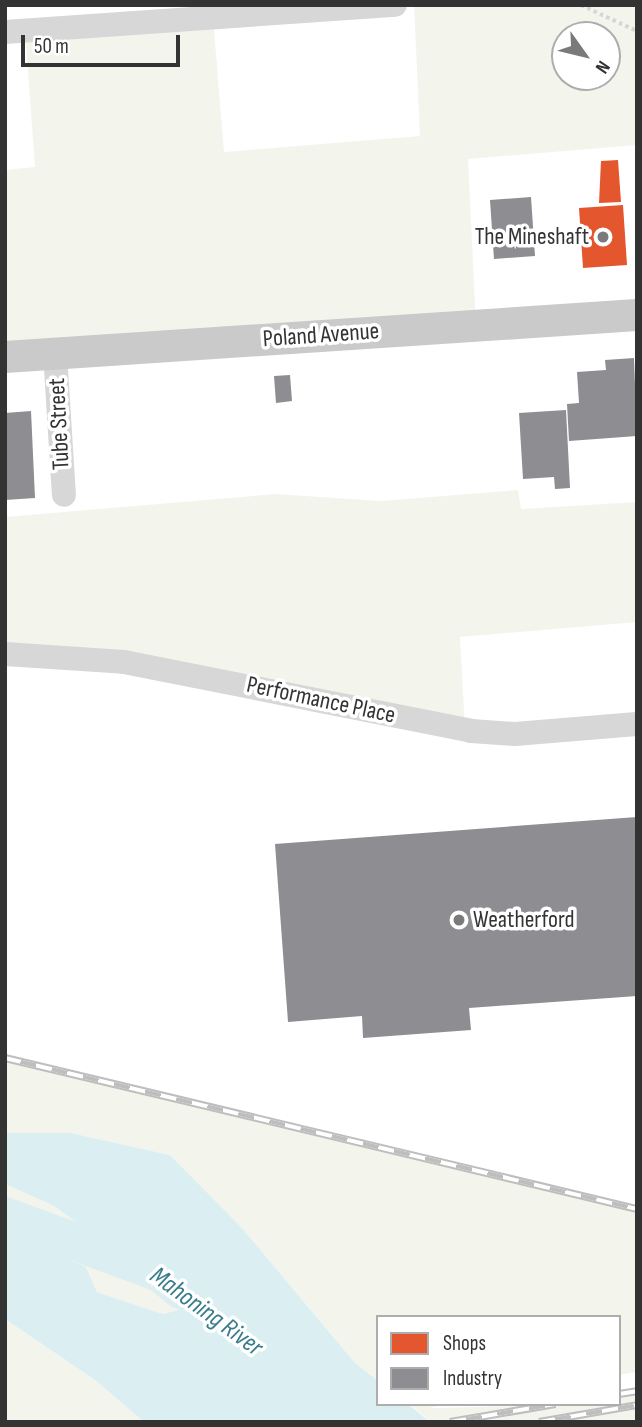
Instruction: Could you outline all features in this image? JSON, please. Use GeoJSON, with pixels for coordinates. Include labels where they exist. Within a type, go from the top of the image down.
{"type":"FeatureCollection","features":[{"type":"Feature","properties":{"kind":"main road","name":"Poland Avenue"},"geometry":{"type":"LineString","coordinates":[[5,357],[637,315]]}},
{"type":"Feature","properties":{"kind":"street"},"geometry":{"type":"LineString","coordinates":[[5,32],[395,5]]}},
{"type":"Feature","properties":{"kind":"street","name":"Tube Street"},"geometry":{"type":"LineString","coordinates":[[55,353],[64,495]]}},
{"type":"Feature","properties":{"kind":"street","name":"Performance Place"},"geometry":{"type":"LineString","coordinates":[[5,654],[124,662],[471,731],[515,734],[637,724]]}},
{"type":"Feature","properties":{"kind":"path"},"geometry":{"type":"LineString","coordinates":[[581,5],[637,31]]}},
{"type":"Feature","properties":{"kind":"shaded area"},"geometry":{"type":"Polygon","coordinates":[[[414,5],[637,5],[637,145],[468,159],[476,325],[5,357],[5,170],[35,167],[25,31],[213,18],[224,152],[420,136],[414,5]]]}},
{"type":"Feature","properties":{"kind":"shaded area"},"geometry":{"type":"Polygon","coordinates":[[[518,490],[521,509],[637,502],[637,622],[460,637],[465,730],[5,654],[5,517],[276,494],[380,501],[518,490]]]}},
{"type":"Feature","properties":{"kind":"shaded area"},"geometry":{"type":"Polygon","coordinates":[[[5,1058],[637,1209],[637,1372],[621,1375],[621,1315],[376,1315],[376,1379],[355,1363],[242,1228],[170,1155],[71,1133],[5,1133],[5,1058]]]}},
{"type":"Feature","properties":{"kind":"shaded area"},"geometry":{"type":"Polygon","coordinates":[[[5,1184],[54,1206],[117,1250],[177,1294],[178,1310],[163,1314],[97,1292],[86,1267],[63,1257],[5,1215],[5,1184]]]}},
{"type":"Feature","properties":{"kind":"shaded area"},"geometry":{"type":"Polygon","coordinates":[[[5,1319],[95,1380],[144,1422],[5,1422],[5,1319]]]}},
{"type":"Feature","properties":{"kind":"shaded area"},"geometry":{"type":"Polygon","coordinates":[[[637,1390],[637,1422],[431,1422],[411,1406],[621,1406],[621,1391],[637,1390]]]}},
{"type":"Feature","properties":{"kind":"water"},"geometry":{"type":"Polygon","coordinates":[[[5,1133],[71,1133],[170,1155],[242,1228],[355,1363],[376,1379],[376,1406],[410,1406],[430,1422],[144,1422],[95,1380],[5,1319],[5,1215],[63,1257],[86,1267],[97,1292],[163,1314],[178,1310],[177,1295],[54,1206],[5,1184],[5,1133]]]}},
{"type":"Feature","properties":{"kind":"building: Shops"},"geometry":{"type":"Polygon","coordinates":[[[618,160],[621,202],[599,203],[601,161],[618,160]]]}},
{"type":"Feature","properties":{"kind":"building: Shops","name":"The Mineshaft"},"geometry":{"type":"Polygon","coordinates":[[[623,205],[627,265],[583,268],[579,208],[623,205]]]}},
{"type":"Feature","properties":{"kind":"building: Industry"},"geometry":{"type":"Polygon","coordinates":[[[531,197],[535,256],[494,259],[490,200],[531,197]]]}},
{"type":"Feature","properties":{"kind":"building: Industry"},"geometry":{"type":"Polygon","coordinates":[[[634,358],[637,436],[569,441],[567,404],[579,403],[577,372],[606,370],[605,360],[634,358]]]}},
{"type":"Feature","properties":{"kind":"building: Industry"},"geometry":{"type":"Polygon","coordinates":[[[290,375],[292,401],[276,403],[274,376],[290,375]]]}},
{"type":"Feature","properties":{"kind":"building: Industry"},"geometry":{"type":"Polygon","coordinates":[[[566,410],[570,488],[555,489],[554,477],[523,479],[519,413],[566,410]]]}},
{"type":"Feature","properties":{"kind":"building: Industry"},"geometry":{"type":"Polygon","coordinates":[[[31,411],[35,498],[5,500],[5,413],[31,411]]]}},
{"type":"Feature","properties":{"kind":"building: Industry","name":"Weatherford"},"geometry":{"type":"Polygon","coordinates":[[[637,817],[637,996],[469,1008],[471,1030],[363,1038],[362,1016],[288,1022],[275,844],[637,817]]]}},
{"type":"Feature","properties":{"kind":"waterway","name":"Mahoning River"},"geometry":{"type":"LineString","coordinates":[[5,1216],[160,1273],[181,1290]]}},
{"type":"Feature","properties":{"kind":"railway"},"geometry":{"type":"LineString","coordinates":[[5,1058],[637,1209]]}},
{"type":"Feature","properties":{"kind":"railway"},"geometry":{"type":"LineString","coordinates":[[621,1394],[637,1391]]}},
{"type":"Feature","properties":{"kind":"railway"},"geometry":{"type":"LineString","coordinates":[[539,1422],[637,1405]]}},
{"type":"Feature","properties":{"kind":"railway"},"geometry":{"type":"LineString","coordinates":[[450,1422],[543,1406]]}},
{"type":"Feature","properties":{"kind":"place","name":"The Mineshaft"},"geometry":{"type":"Point","coordinates":[603,237]}},
{"type":"Feature","properties":{"kind":"place","name":"Weatherford"},"geometry":{"type":"Point","coordinates":[459,920]}}]}
